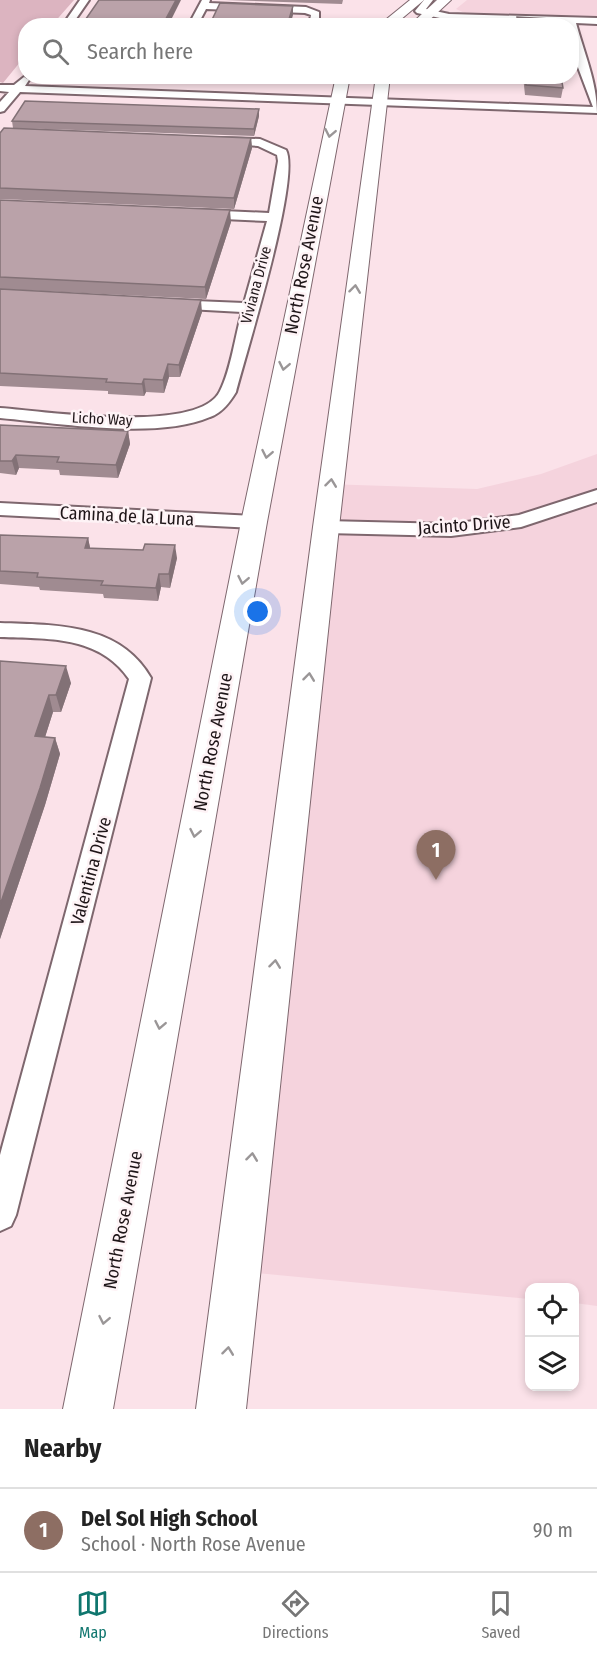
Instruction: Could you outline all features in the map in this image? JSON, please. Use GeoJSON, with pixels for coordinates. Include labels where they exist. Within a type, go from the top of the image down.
{"type":"FeatureCollection","features":[{"type":"Feature","properties":{"kind":"main road"},"geometry":{"type":"LineString","coordinates":[[394,18],[418,0]]}},
{"type":"Feature","properties":{"kind":"main road"},"geometry":{"type":"LineString","coordinates":[[423,18],[446,0]]}},
{"type":"Feature","properties":{"kind":"main road","name":"North Rose Avenue"},"geometry":{"type":"LineString","coordinates":[[88,1409],[254,522],[341,84]]}},
{"type":"Feature","properties":{"kind":"main road"},"geometry":{"type":"LineString","coordinates":[[221,1409],[326,526],[382,84]]}},
{"type":"Feature","properties":{"kind":"street"},"geometry":{"type":"LineString","coordinates":[[72,18],[86,0]]}},
{"type":"Feature","properties":{"kind":"street"},"geometry":{"type":"LineString","coordinates":[[429,0],[420,9],[427,14],[523,18]]}},
{"type":"Feature","properties":{"kind":"street"},"geometry":{"type":"LineString","coordinates":[[197,18],[205,3],[306,10],[316,14],[315,18]]}},
{"type":"Feature","properties":{"kind":"street"},"geometry":{"type":"LineString","coordinates":[[579,20],[597,21]]}},
{"type":"Feature","properties":{"kind":"street"},"geometry":{"type":"LineString","coordinates":[[579,54],[597,105]]}},
{"type":"Feature","properties":{"kind":"street"},"geometry":{"type":"LineString","coordinates":[[581,62],[597,62]]}},
{"type":"Feature","properties":{"kind":"street"},"geometry":{"type":"LineString","coordinates":[[0,109],[20,84]]}},
{"type":"Feature","properties":{"kind":"street"},"geometry":{"type":"LineString","coordinates":[[0,88],[597,110]]}},
{"type":"Feature","properties":{"kind":"street","name":"Viviana Drive"},"geometry":{"type":"LineString","coordinates":[[201,140],[249,142],[274,148],[282,153],[284,161],[275,217],[228,392],[221,402],[204,414]]}},
{"type":"Feature","properties":{"kind":"street"},"geometry":{"type":"LineString","coordinates":[[191,213],[275,217]]}},
{"type":"Feature","properties":{"kind":"street"},"geometry":{"type":"LineString","coordinates":[[154,303],[250,308]]}},
{"type":"Feature","properties":{"kind":"street","name":"Licho Way"},"geometry":{"type":"LineString","coordinates":[[0,413],[158,421],[204,414]]}},
{"type":"Feature","properties":{"kind":"street","name":"Jacinto Drive"},"geometry":{"type":"LineString","coordinates":[[326,526],[451,530],[522,521],[597,496]]}},
{"type":"Feature","properties":{"kind":"street","name":"Camina de la Luna"},"geometry":{"type":"LineString","coordinates":[[0,509],[254,522]]}},
{"type":"Feature","properties":{"kind":"street","name":"Valentina Drive"},"geometry":{"type":"LineString","coordinates":[[0,630],[75,635],[108,645],[133,664],[140,678],[0,1215]]}},
{"type":"Feature","properties":{"kind":"shaded area"},"geometry":{"type":"Polygon","coordinates":[[[0,0],[74,0],[58,18],[18,18],[18,65],[3,83],[0,82],[0,0]]]}},
{"type":"Feature","properties":{"kind":"shaded area"},"geometry":{"type":"Polygon","coordinates":[[[467,0],[597,0],[597,18],[467,14],[456,9],[467,0]]]}},
{"type":"Feature","properties":{"kind":"shaded area"},"geometry":{"type":"Polygon","coordinates":[[[597,454],[597,1306],[579,1304],[579,1283],[525,1283],[525,1299],[225,1270],[326,484],[477,489],[541,474],[597,454]]]}},
{"type":"Feature","properties":{"kind":"building"},"geometry":{"type":"Polygon","coordinates":[[[99,0],[176,0],[166,18],[87,18],[99,0]]]}},
{"type":"Feature","properties":{"kind":"building"},"geometry":{"type":"Polygon","coordinates":[[[220,3],[293,6],[289,18],[213,18],[220,3]]]}},
{"type":"Feature","properties":{"kind":"building"},"geometry":{"type":"Polygon","coordinates":[[[562,84],[563,88],[526,85],[562,84]]]}},
{"type":"Feature","properties":{"kind":"building"},"geometry":{"type":"Polygon","coordinates":[[[25,101],[259,109],[254,129],[12,121],[25,101]]]}},
{"type":"Feature","properties":{"kind":"building"},"geometry":{"type":"Polygon","coordinates":[[[4,128],[251,138],[234,198],[0,188],[0,133],[4,128]]]}},
{"type":"Feature","properties":{"kind":"building"},"geometry":{"type":"Polygon","coordinates":[[[0,200],[230,210],[205,287],[0,277],[0,200]]]}},
{"type":"Feature","properties":{"kind":"building"},"geometry":{"type":"Polygon","coordinates":[[[0,289],[201,300],[179,365],[168,364],[163,380],[144,379],[142,384],[106,382],[107,379],[0,373],[0,289]]]}},
{"type":"Feature","properties":{"kind":"building"},"geometry":{"type":"Polygon","coordinates":[[[0,425],[128,431],[116,465],[57,462],[59,457],[16,455],[12,461],[0,461],[0,425]]]}},
{"type":"Feature","properties":{"kind":"building"},"geometry":{"type":"Polygon","coordinates":[[[0,535],[88,538],[85,548],[143,550],[145,544],[175,545],[169,574],[159,574],[156,588],[101,585],[103,581],[37,577],[38,573],[0,571],[0,535]]]}},
{"type":"Feature","properties":{"kind":"building"},"geometry":{"type":"Polygon","coordinates":[[[0,661],[66,666],[56,695],[49,695],[35,736],[55,738],[0,905],[0,661]]]}},
{"type":"Feature","properties":{"kind":"place","name":"Del Sol High School"},"geometry":{"type":"Point","coordinates":[436,880]}}]}
